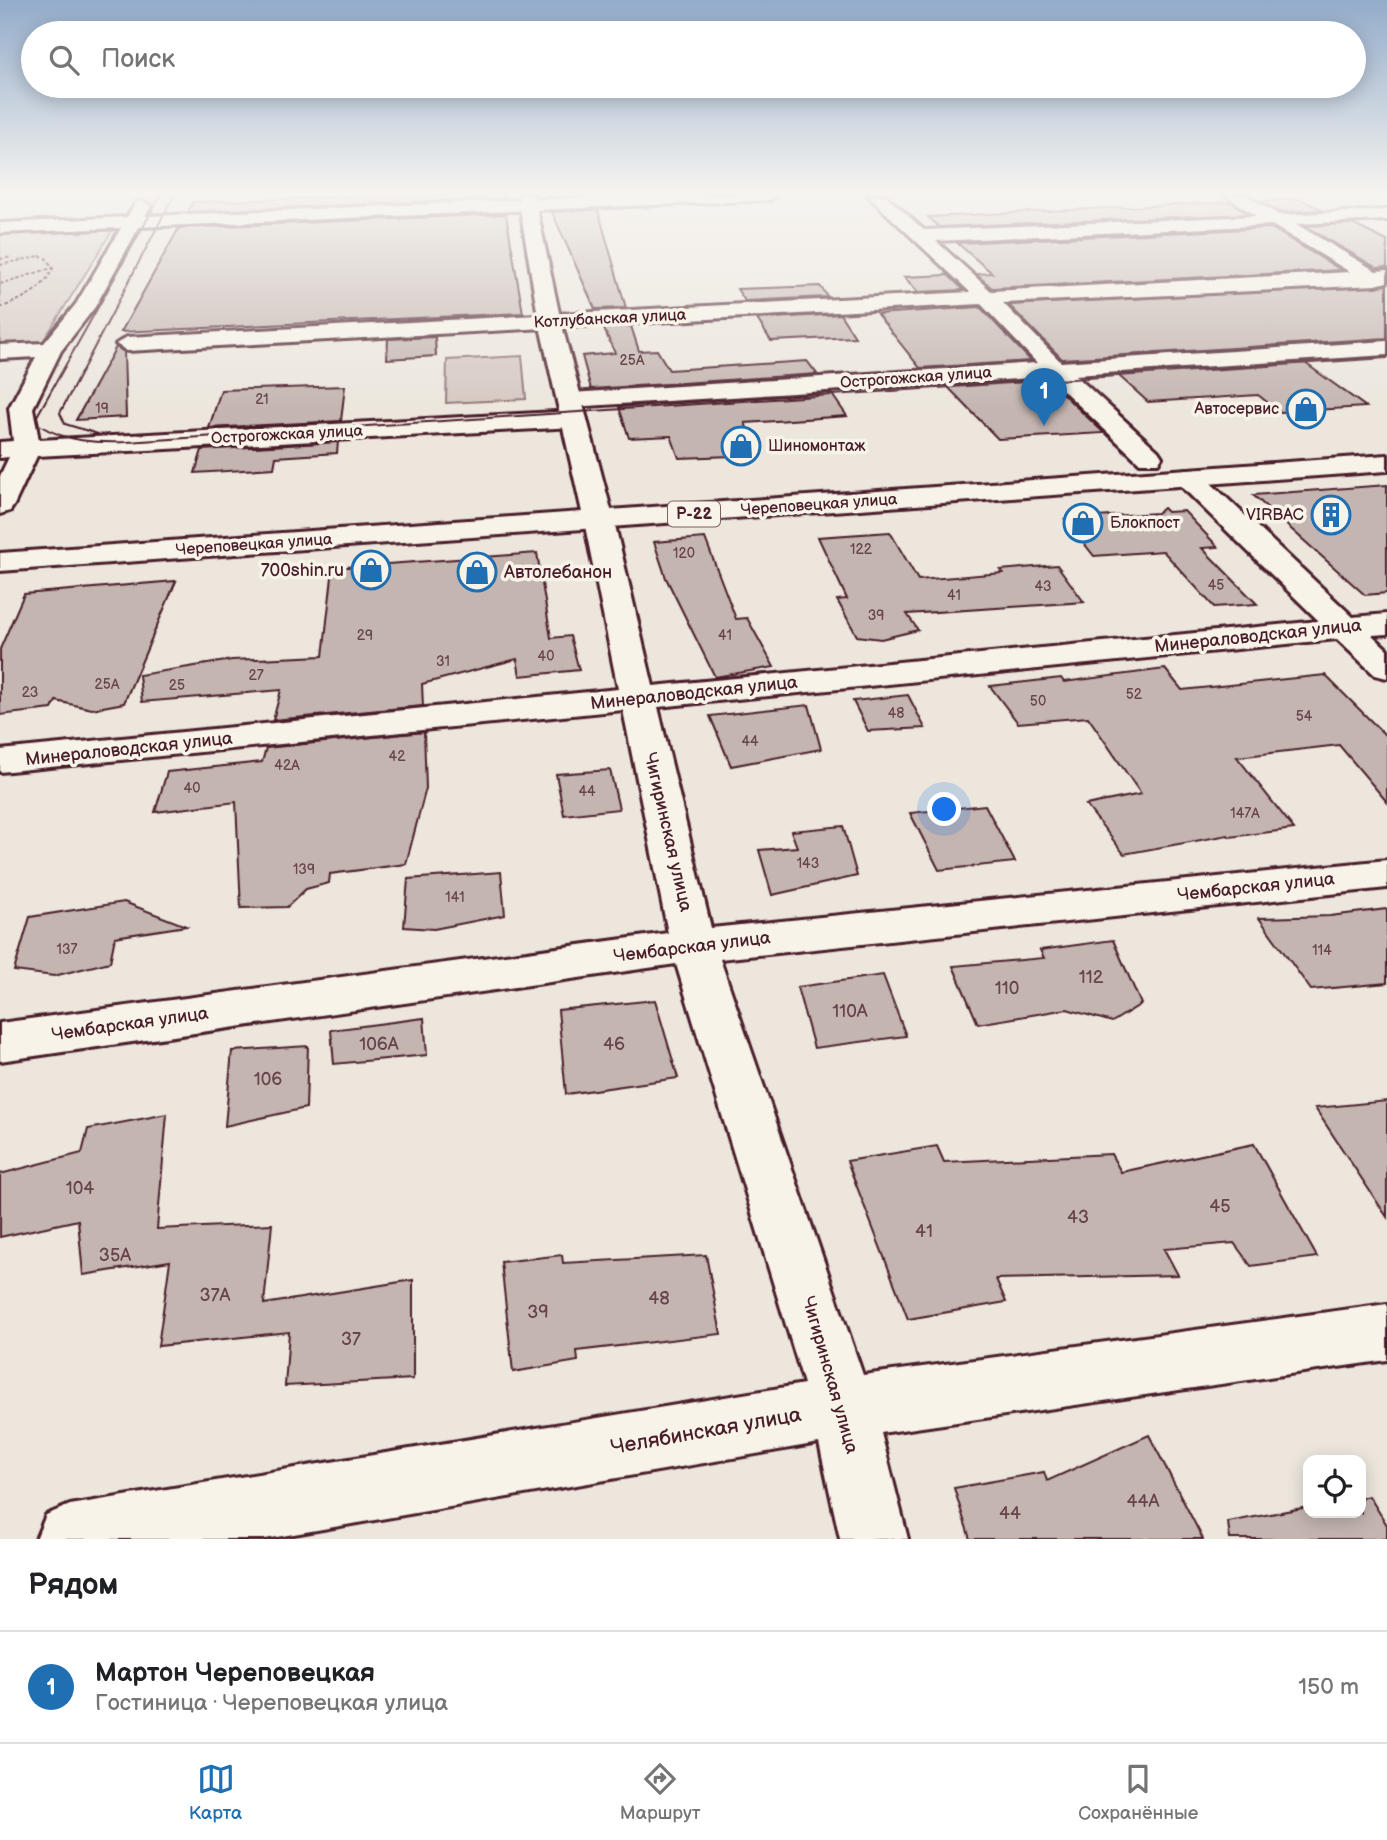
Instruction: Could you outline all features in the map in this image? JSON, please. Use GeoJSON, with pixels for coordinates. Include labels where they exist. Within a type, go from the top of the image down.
{"type":"FeatureCollection","features":[{"type":"Feature","properties":{"kind":"main road"},"geometry":{"type":"LineString","coordinates":[[0,505],[27,449],[21,408],[51,349],[85,307],[108,267]]}},
{"type":"Feature","properties":{"kind":"main road","name":"Чигиринская улица"},"geometry":{"type":"LineString","coordinates":[[540,267],[694,946],[843,1408],[874,1539]]}},
{"type":"Feature","properties":{"kind":"main road"},"geometry":{"type":"LineString","coordinates":[[952,267],[1149,457]]}},
{"type":"Feature","properties":{"kind":"main road"},"geometry":{"type":"LineString","coordinates":[[1361,267],[1382,279]]}},
{"type":"Feature","properties":{"kind":"main road","name":"Котлубанская улица"},"geometry":{"type":"LineString","coordinates":[[127,344],[1382,279]]}},
{"type":"Feature","properties":{"kind":"main road","name":"Острогожская улица"},"geometry":{"type":"LineString","coordinates":[[0,450],[573,409],[1055,369],[1387,348]]}},
{"type":"Feature","properties":{"kind":"main road"},"geometry":{"type":"LineString","coordinates":[[0,352],[51,349]]}},
{"type":"Feature","properties":{"kind":"main road","name":"Череповецкая улица"},"geometry":{"type":"LineString","coordinates":[[0,562],[1149,457],[1387,440]]}},
{"type":"Feature","properties":{"kind":"main road","name":"Череповецкая улица"},"geometry":{"type":"LineString","coordinates":[[0,538],[1188,477],[1387,463]]}},
{"type":"Feature","properties":{"kind":"main road"},"geometry":{"type":"LineString","coordinates":[[1188,477],[1387,668]]}},
{"type":"Feature","properties":{"kind":"main road","name":"Минераловодская улица"},"geometry":{"type":"LineString","coordinates":[[0,761],[1387,624]]}},
{"type":"Feature","properties":{"kind":"main road","name":"Чембарская улица"},"geometry":{"type":"LineString","coordinates":[[0,1042],[694,946],[1387,874]]}},
{"type":"Feature","properties":{"kind":"main road","name":"Челябинская улица"},"geometry":{"type":"LineString","coordinates":[[70,1539],[843,1408],[1387,1332]]}},
{"type":"Feature","properties":{"kind":"path"},"geometry":{"type":"LineString","coordinates":[[0,284],[53,268]]}},
{"type":"Feature","properties":{"kind":"path"},"geometry":{"type":"LineString","coordinates":[[0,307],[33,293],[49,280],[53,268]]}},
{"type":"Feature","properties":{"kind":"shaded area"},"geometry":{"type":"Polygon","coordinates":[[[0,267],[90,267],[42,343],[0,345],[0,267]]]}},
{"type":"Feature","properties":{"kind":"shaded area"},"geometry":{"type":"Polygon","coordinates":[[[522,356],[526,399],[446,403],[447,360],[522,356]]]}},
{"type":"Feature","properties":{"kind":"building"},"geometry":{"type":"Polygon","coordinates":[[[157,267],[515,267],[523,313],[121,332],[157,267]]]}},
{"type":"Feature","properties":{"kind":"building"},"geometry":{"type":"Polygon","coordinates":[[[576,267],[614,267],[626,308],[595,309],[576,267]]]}},
{"type":"Feature","properties":{"kind":"building"},"geometry":{"type":"Polygon","coordinates":[[[985,267],[1336,267],[1341,270],[992,288],[976,274],[992,273],[985,267]]]}},
{"type":"Feature","properties":{"kind":"building"},"geometry":{"type":"Polygon","coordinates":[[[948,275],[964,290],[918,292],[904,277],[948,275]]]}},
{"type":"Feature","properties":{"kind":"building"},"geometry":{"type":"Polygon","coordinates":[[[1387,285],[1387,338],[1062,359],[1009,305],[1387,285]]]}},
{"type":"Feature","properties":{"kind":"building"},"geometry":{"type":"Polygon","coordinates":[[[820,286],[828,297],[745,301],[737,289],[820,286]]]}},
{"type":"Feature","properties":{"kind":"building"},"geometry":{"type":"Polygon","coordinates":[[[980,307],[1031,361],[920,368],[877,314],[980,307]]]}},
{"type":"Feature","properties":{"kind":"building"},"geometry":{"type":"Polygon","coordinates":[[[840,314],[855,337],[771,341],[757,319],[840,314]]]}},
{"type":"Feature","properties":{"kind":"building"},"geometry":{"type":"Polygon","coordinates":[[[631,326],[639,351],[657,350],[669,370],[807,361],[817,374],[591,389],[582,356],[615,353],[603,327],[631,326]]]}},
{"type":"Feature","properties":{"kind":"building"},"geometry":{"type":"Polygon","coordinates":[[[435,337],[436,356],[387,359],[388,339],[435,337]]]}},
{"type":"Feature","properties":{"kind":"building"},"geometry":{"type":"Polygon","coordinates":[[[116,347],[124,352],[126,417],[76,420],[116,347]]]}},
{"type":"Feature","properties":{"kind":"building"},"geometry":{"type":"Polygon","coordinates":[[[1305,363],[1366,407],[1280,412],[1258,395],[1148,402],[1118,375],[1305,363]]]}},
{"type":"Feature","properties":{"kind":"building"},"geometry":{"type":"Polygon","coordinates":[[[1048,380],[1104,433],[998,439],[947,386],[1048,380]]]}},
{"type":"Feature","properties":{"kind":"building"},"geometry":{"type":"Polygon","coordinates":[[[345,386],[341,421],[209,428],[221,390],[345,386]]]}},
{"type":"Feature","properties":{"kind":"building"},"geometry":{"type":"Polygon","coordinates":[[[831,393],[847,416],[745,423],[759,455],[679,458],[671,436],[629,438],[619,407],[831,393]]]}},
{"type":"Feature","properties":{"kind":"building"},"geometry":{"type":"Polygon","coordinates":[[[338,442],[337,453],[276,457],[274,468],[195,473],[202,450],[338,442]]]}},
{"type":"Feature","properties":{"kind":"building","name":"VIRBAC"},"geometry":{"type":"Polygon","coordinates":[[[1387,485],[1387,593],[1365,595],[1253,495],[1387,485]]]}},
{"type":"Feature","properties":{"kind":"building"},"geometry":{"type":"Polygon","coordinates":[[[1163,508],[1167,512],[1184,511],[1218,547],[1202,548],[1257,604],[1214,607],[1163,551],[1094,556],[1065,519],[1157,513],[1163,508]]]}},
{"type":"Feature","properties":{"kind":"building"},"geometry":{"type":"Polygon","coordinates":[[[890,532],[918,580],[1003,573],[1000,570],[1057,565],[1084,602],[907,614],[918,630],[881,639],[857,636],[837,600],[847,599],[818,537],[890,532]]]}},
{"type":"Feature","properties":{"kind":"building"},"geometry":{"type":"Polygon","coordinates":[[[705,538],[736,619],[747,618],[774,667],[715,677],[666,578],[654,542],[705,538]]]}},
{"type":"Feature","properties":{"kind":"building"},"geometry":{"type":"Polygon","coordinates":[[[537,553],[551,638],[570,636],[579,670],[520,676],[517,659],[422,684],[423,706],[273,720],[281,690],[142,702],[139,675],[232,660],[323,656],[333,568],[537,553]]]}},
{"type":"Feature","properties":{"kind":"building"},"geometry":{"type":"Polygon","coordinates":[[[176,581],[124,703],[92,709],[56,701],[52,709],[0,715],[0,649],[24,594],[176,581]]]}},
{"type":"Feature","properties":{"kind":"building"},"geometry":{"type":"Polygon","coordinates":[[[1165,669],[1182,690],[1325,675],[1387,737],[1387,802],[1339,745],[1237,757],[1294,829],[1230,837],[1228,835],[1124,854],[1086,805],[1141,794],[1088,717],[1018,723],[990,686],[1061,678],[1064,682],[1165,669]]]}},
{"type":"Feature","properties":{"kind":"building"},"geometry":{"type":"Polygon","coordinates":[[[908,695],[925,728],[868,731],[853,701],[908,695]]]}},
{"type":"Feature","properties":{"kind":"building"},"geometry":{"type":"Polygon","coordinates":[[[809,705],[821,749],[731,766],[710,716],[809,705]]]}},
{"type":"Feature","properties":{"kind":"building"},"geometry":{"type":"Polygon","coordinates":[[[424,732],[426,788],[406,864],[330,874],[329,883],[306,889],[287,907],[241,908],[236,802],[155,812],[167,772],[262,762],[266,748],[424,732]]]}},
{"type":"Feature","properties":{"kind":"building"},"geometry":{"type":"Polygon","coordinates":[[[610,770],[619,809],[564,815],[556,774],[610,770]]]}},
{"type":"Feature","properties":{"kind":"building"},"geometry":{"type":"Polygon","coordinates":[[[985,805],[1015,862],[939,870],[910,813],[985,805]]]}},
{"type":"Feature","properties":{"kind":"building"},"geometry":{"type":"Polygon","coordinates":[[[843,826],[857,876],[772,895],[759,850],[797,847],[791,831],[843,826]]]}},
{"type":"Feature","properties":{"kind":"building"},"geometry":{"type":"Polygon","coordinates":[[[501,872],[505,915],[434,929],[404,927],[408,879],[501,872]]]}},
{"type":"Feature","properties":{"kind":"building"},"geometry":{"type":"Polygon","coordinates":[[[124,902],[186,926],[115,937],[110,962],[54,976],[14,971],[30,917],[124,902]]]}},
{"type":"Feature","properties":{"kind":"building"},"geometry":{"type":"Polygon","coordinates":[[[1387,909],[1387,983],[1311,990],[1259,918],[1330,916],[1387,909]]]}},
{"type":"Feature","properties":{"kind":"building"},"geometry":{"type":"Polygon","coordinates":[[[1113,940],[1141,1004],[1112,1022],[1067,1009],[978,1024],[953,966],[1044,958],[1040,950],[1113,940]]]}},
{"type":"Feature","properties":{"kind":"building"},"geometry":{"type":"Polygon","coordinates":[[[883,975],[906,1036],[814,1048],[797,987],[883,975]]]}},
{"type":"Feature","properties":{"kind":"building"},"geometry":{"type":"Polygon","coordinates":[[[655,1000],[678,1078],[566,1094],[558,1010],[655,1000]]]}},
{"type":"Feature","properties":{"kind":"building"},"geometry":{"type":"Polygon","coordinates":[[[424,1018],[427,1055],[334,1064],[331,1030],[424,1018]]]}},
{"type":"Feature","properties":{"kind":"building"},"geometry":{"type":"Polygon","coordinates":[[[308,1046],[306,1108],[225,1126],[232,1051],[308,1046]]]}},
{"type":"Feature","properties":{"kind":"building"},"geometry":{"type":"Polygon","coordinates":[[[1387,1101],[1387,1217],[1315,1108],[1387,1101]]]}},
{"type":"Feature","properties":{"kind":"building"},"geometry":{"type":"Polygon","coordinates":[[[167,1114],[157,1229],[272,1224],[264,1304],[413,1280],[413,1379],[285,1386],[289,1332],[158,1346],[170,1261],[83,1275],[78,1220],[0,1237],[0,1174],[82,1153],[88,1129],[167,1114]]]}},
{"type":"Feature","properties":{"kind":"building"},"geometry":{"type":"Polygon","coordinates":[[[1254,1144],[1317,1257],[1251,1266],[1234,1243],[1164,1249],[1178,1275],[996,1279],[1006,1302],[908,1319],[847,1161],[937,1146],[944,1162],[1111,1154],[1121,1172],[1254,1144]]]}},
{"type":"Feature","properties":{"kind":"building"},"geometry":{"type":"Polygon","coordinates":[[[562,1255],[563,1263],[706,1255],[721,1334],[577,1351],[578,1361],[513,1372],[501,1262],[562,1255]]]}},
{"type":"Feature","properties":{"kind":"building"},"geometry":{"type":"Polygon","coordinates":[[[1149,1435],[1203,1539],[970,1539],[954,1488],[1044,1472],[1047,1481],[1149,1435]]]}},
{"type":"Feature","properties":{"kind":"building"},"geometry":{"type":"Polygon","coordinates":[[[1369,1496],[1387,1525],[1387,1539],[1230,1539],[1228,1522],[1303,1508],[1303,1518],[1366,1518],[1366,1497],[1369,1496]]]}},
{"type":"Feature","properties":{"kind":"tram line"},"geometry":{"type":"LineString","coordinates":[[121,267],[37,416],[39,425],[60,435],[82,440],[127,442],[1387,358]]}},
{"type":"Feature","properties":{"kind":"tram line"},"geometry":{"type":"LineString","coordinates":[[98,434],[65,424],[60,413],[136,267]]}},
{"type":"Feature","properties":{"kind":"place","name":"Автосервис"},"geometry":{"type":"Point","coordinates":[1306,409]}},
{"type":"Feature","properties":{"kind":"place","name":"Мартон Череповецкая"},"geometry":{"type":"Point","coordinates":[1044,426]}},
{"type":"Feature","properties":{"kind":"place","name":"Шиномонтаж"},"geometry":{"type":"Point","coordinates":[741,446]}},
{"type":"Feature","properties":{"kind":"place","name":"VIRBAC"},"geometry":{"type":"Point","coordinates":[1331,515]}},
{"type":"Feature","properties":{"kind":"place","name":"Блокпост"},"geometry":{"type":"Point","coordinates":[1083,523]}},
{"type":"Feature","properties":{"kind":"place","name":"700shin.ru"},"geometry":{"type":"Point","coordinates":[371,570]}},
{"type":"Feature","properties":{"kind":"place","name":"Автолебанон"},"geometry":{"type":"Point","coordinates":[477,572]}}]}
